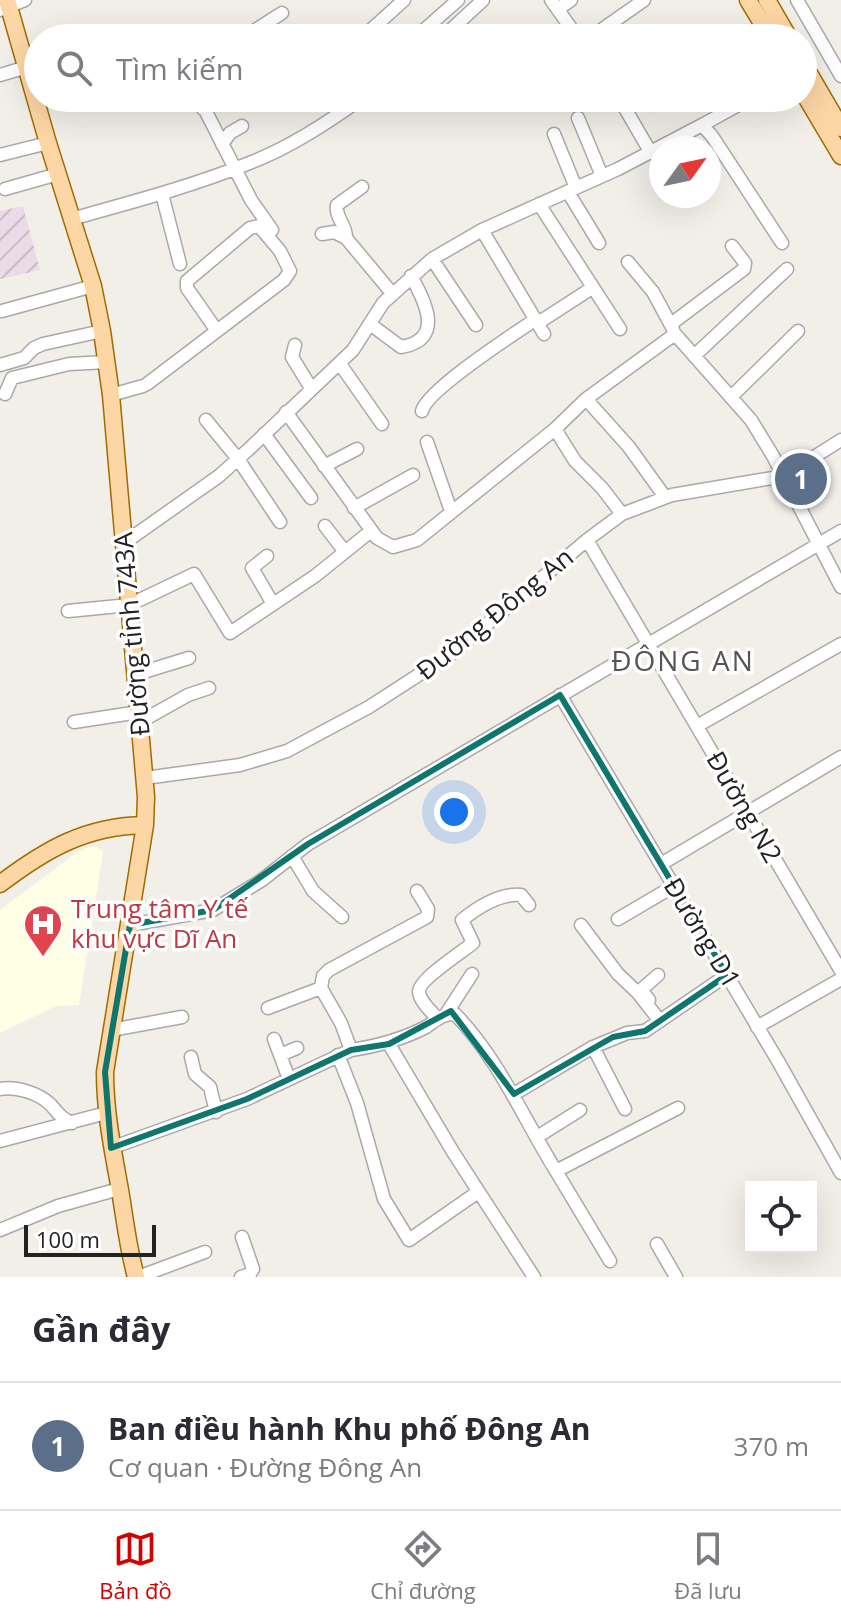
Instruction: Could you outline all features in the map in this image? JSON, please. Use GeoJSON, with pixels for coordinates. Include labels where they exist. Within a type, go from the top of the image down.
{"type":"FeatureCollection","features":[{"type":"Feature","properties":{"kind":"main road"},"geometry":{"type":"LineString","coordinates":[[748,0],[763,24]]}},
{"type":"Feature","properties":{"kind":"main road"},"geometry":{"type":"LineString","coordinates":[[767,0],[781,24]]}},
{"type":"Feature","properties":{"kind":"main road","name":"Đường tỉnh 743A"},"geometry":{"type":"LineString","coordinates":[[5,5],[24,59]]}},
{"type":"Feature","properties":{"kind":"main road"},"geometry":{"type":"LineString","coordinates":[[817,87],[841,128]]}},
{"type":"Feature","properties":{"kind":"main road","name":"Đường tỉnh 743A"},"geometry":{"type":"LineString","coordinates":[[39,112],[93,286],[107,362],[145,778],[145,825],[105,1072],[111,1148],[128,1246],[137,1277]]}},
{"type":"Feature","properties":{"kind":"main road"},"geometry":{"type":"LineString","coordinates":[[815,112],[841,156]]}},
{"type":"Feature","properties":{"kind":"main road"},"geometry":{"type":"LineString","coordinates":[[0,884],[79,835],[103,828],[145,825]]}},
{"type":"Feature","properties":{"kind":"street"},"geometry":{"type":"LineString","coordinates":[[5,5],[25,0]]}},
{"type":"Feature","properties":{"kind":"street"},"geometry":{"type":"LineString","coordinates":[[377,24],[404,0]]}},
{"type":"Feature","properties":{"kind":"street"},"geometry":{"type":"LineString","coordinates":[[431,24],[458,0]]}},
{"type":"Feature","properties":{"kind":"street"},"geometry":{"type":"LineString","coordinates":[[457,24],[483,0]]}},
{"type":"Feature","properties":{"kind":"street"},"geometry":{"type":"LineString","coordinates":[[568,24],[554,5],[571,0]]}},
{"type":"Feature","properties":{"kind":"street"},"geometry":{"type":"LineString","coordinates":[[610,24],[644,0]]}},
{"type":"Feature","properties":{"kind":"street"},"geometry":{"type":"LineString","coordinates":[[797,0],[811,24]]}},
{"type":"Feature","properties":{"kind":"street"},"geometry":{"type":"LineString","coordinates":[[265,24],[282,13]]}},
{"type":"Feature","properties":{"kind":"street"},"geometry":{"type":"LineString","coordinates":[[817,35],[841,76]]}},
{"type":"Feature","properties":{"kind":"street"},"geometry":{"type":"LineString","coordinates":[[0,75],[24,68]]}},
{"type":"Feature","properties":{"kind":"street"},"geometry":{"type":"LineString","coordinates":[[206,112],[251,200],[274,232]]}},
{"type":"Feature","properties":{"kind":"street"},"geometry":{"type":"LineString","coordinates":[[71,219],[162,194],[234,169],[324,125],[342,112]]}},
{"type":"Feature","properties":{"kind":"street"},"geometry":{"type":"LineString","coordinates":[[627,112],[649,150]]}},
{"type":"Feature","properties":{"kind":"street"},"geometry":{"type":"LineString","coordinates":[[682,136],[726,112]]}},
{"type":"Feature","properties":{"kind":"street"},"geometry":{"type":"LineString","coordinates":[[578,118],[602,176]]}},
{"type":"Feature","properties":{"kind":"street"},"geometry":{"type":"LineString","coordinates":[[702,125],[782,243]]}},
{"type":"Feature","properties":{"kind":"street"},"geometry":{"type":"LineString","coordinates":[[222,144],[230,133],[242,126]]}},
{"type":"Feature","properties":{"kind":"street"},"geometry":{"type":"LineString","coordinates":[[554,134],[572,190],[599,243]]}},
{"type":"Feature","properties":{"kind":"street"},"geometry":{"type":"LineString","coordinates":[[0,155],[48,143]]}},
{"type":"Feature","properties":{"kind":"street"},"geometry":{"type":"LineString","coordinates":[[124,543],[219,476],[238,459],[340,364],[353,350],[391,292],[432,259],[482,230],[649,154]]}},
{"type":"Feature","properties":{"kind":"street"},"geometry":{"type":"LineString","coordinates":[[5,189],[58,174]]}},
{"type":"Feature","properties":{"kind":"street"},"geometry":{"type":"LineString","coordinates":[[346,238],[345,228],[336,211],[337,205],[362,187]]}},
{"type":"Feature","properties":{"kind":"street"},"geometry":{"type":"LineString","coordinates":[[162,194],[180,264]]}},
{"type":"Feature","properties":{"kind":"street"},"geometry":{"type":"LineString","coordinates":[[539,204],[620,329]]}},
{"type":"Feature","properties":{"kind":"street"},"geometry":{"type":"LineString","coordinates":[[111,395],[145,385],[217,331],[284,280],[290,271],[280,251],[259,226],[250,228],[187,281],[187,288],[217,331]]}},
{"type":"Feature","properties":{"kind":"street"},"geometry":{"type":"LineString","coordinates":[[482,230],[539,325]]}},
{"type":"Feature","properties":{"kind":"street"},"geometry":{"type":"LineString","coordinates":[[322,234],[334,232],[346,238],[391,292]]}},
{"type":"Feature","properties":{"kind":"street"},"geometry":{"type":"LineString","coordinates":[[286,412],[371,531],[386,545],[409,544],[430,531],[555,429],[586,399],[744,269],[745,263],[732,246]]}},
{"type":"Feature","properties":{"kind":"street"},"geometry":{"type":"LineString","coordinates":[[432,259],[476,325]]}},
{"type":"Feature","properties":{"kind":"street"},"geometry":{"type":"LineString","coordinates":[[628,262],[653,292],[673,329],[694,356],[751,420],[784,476],[841,587]]}},
{"type":"Feature","properties":{"kind":"street"},"geometry":{"type":"LineString","coordinates":[[694,356],[787,269]]}},
{"type":"Feature","properties":{"kind":"street"},"geometry":{"type":"LineString","coordinates":[[370,324],[401,347],[410,345],[423,334],[428,326],[427,305],[411,276]]}},
{"type":"Feature","properties":{"kind":"street"},"geometry":{"type":"LineString","coordinates":[[2,311],[93,286]]}},
{"type":"Feature","properties":{"kind":"street"},"geometry":{"type":"LineString","coordinates":[[422,411],[425,403],[453,379],[592,288]]}},
{"type":"Feature","properties":{"kind":"street"},"geometry":{"type":"LineString","coordinates":[[0,365],[24,358],[43,344],[102,331]]}},
{"type":"Feature","properties":{"kind":"street"},"geometry":{"type":"LineString","coordinates":[[732,396],[798,331]]}},
{"type":"Feature","properties":{"kind":"street"},"geometry":{"type":"LineString","coordinates":[[295,345],[292,357],[311,388]]}},
{"type":"Feature","properties":{"kind":"street"},"geometry":{"type":"LineString","coordinates":[[5,394],[12,378],[69,364],[107,362]]}},
{"type":"Feature","properties":{"kind":"street"},"geometry":{"type":"LineString","coordinates":[[340,364],[382,424]]}},
{"type":"Feature","properties":{"kind":"street"},"geometry":{"type":"LineString","coordinates":[[586,399],[629,447],[665,497]]}},
{"type":"Feature","properties":{"kind":"street"},"geometry":{"type":"LineString","coordinates":[[206,420],[238,459],[280,522]]}},
{"type":"Feature","properties":{"kind":"street"},"geometry":{"type":"LineString","coordinates":[[555,429],[575,461],[622,514]]}},
{"type":"Feature","properties":{"kind":"street"},"geometry":{"type":"LineString","coordinates":[[264,434],[311,498]]}},
{"type":"Feature","properties":{"kind":"street","name":"Đường Đông An"},"geometry":{"type":"LineString","coordinates":[[145,778],[265,759],[287,751],[369,707],[454,652],[622,514],[665,497],[784,476],[841,440]]}},
{"type":"Feature","properties":{"kind":"street"},"geometry":{"type":"LineString","coordinates":[[427,442],[451,511]]}},
{"type":"Feature","properties":{"kind":"street"},"geometry":{"type":"LineString","coordinates":[[324,466],[357,449]]}},
{"type":"Feature","properties":{"kind":"street"},"geometry":{"type":"LineString","coordinates":[[354,508],[413,475]]}},
{"type":"Feature","properties":{"kind":"street"},"geometry":{"type":"LineString","coordinates":[[325,526],[345,552]]}},
{"type":"Feature","properties":{"kind":"street"},"geometry":{"type":"LineString","coordinates":[[68,611],[129,605],[194,574],[230,633],[371,531]]}},
{"type":"Feature","properties":{"kind":"street"},"geometry":{"type":"LineString","coordinates":[[130,925],[213,910],[262,880],[308,844],[841,531]]}},
{"type":"Feature","properties":{"kind":"street","name":"Đường N2"},"geometry":{"type":"LineString","coordinates":[[587,540],[841,971]]}},
{"type":"Feature","properties":{"kind":"street"},"geometry":{"type":"LineString","coordinates":[[267,556],[252,568],[273,604]]}},
{"type":"Feature","properties":{"kind":"street"},"geometry":{"type":"LineString","coordinates":[[697,726],[841,644]]}},
{"type":"Feature","properties":{"kind":"street"},"geometry":{"type":"LineString","coordinates":[[134,675],[189,658]]}},
{"type":"Feature","properties":{"kind":"street"},"geometry":{"type":"LineString","coordinates":[[74,722],[139,717],[209,688]]}},
{"type":"Feature","properties":{"kind":"street","name":"Đường D1"},"geometry":{"type":"LineString","coordinates":[[560,695],[841,1173]]}},
{"type":"Feature","properties":{"kind":"street"},"geometry":{"type":"LineString","coordinates":[[661,864],[841,757]]}},
{"type":"Feature","properties":{"kind":"street"},"geometry":{"type":"LineString","coordinates":[[292,856],[313,891],[342,917]]}},
{"type":"Feature","properties":{"kind":"street"},"geometry":{"type":"LineString","coordinates":[[618,919],[674,886]]}},
{"type":"Feature","properties":{"kind":"street"},"geometry":{"type":"LineString","coordinates":[[417,891],[428,909],[427,917],[329,970],[323,976],[321,988],[341,1023],[352,1089],[384,1199],[409,1240],[478,1192]]}},
{"type":"Feature","properties":{"kind":"street"},"geometry":{"type":"LineString","coordinates":[[442,1016],[427,1007],[419,987],[426,978],[473,943],[462,920],[482,905],[513,894],[521,895],[529,905]]}},
{"type":"Feature","properties":{"kind":"street"},"geometry":{"type":"LineString","coordinates":[[581,925],[618,974],[662,1019]]}},
{"type":"Feature","properties":{"kind":"street"},"geometry":{"type":"LineString","coordinates":[[442,1016],[472,974]]}},
{"type":"Feature","properties":{"kind":"street"},"geometry":{"type":"LineString","coordinates":[[658,975],[641,990],[662,1019]]}},
{"type":"Feature","properties":{"kind":"street"},"geometry":{"type":"LineString","coordinates":[[514,1094],[613,1037],[645,1031],[727,975]]}},
{"type":"Feature","properties":{"kind":"street"},"geometry":{"type":"LineString","coordinates":[[757,1027],[841,979]]}},
{"type":"Feature","properties":{"kind":"street"},"geometry":{"type":"LineString","coordinates":[[268,1008],[321,988]]}},
{"type":"Feature","properties":{"kind":"street"},"geometry":{"type":"LineString","coordinates":[[111,1148],[216,1112],[344,1052],[389,1044],[442,1016],[455,1014],[514,1094],[610,1261]]}},
{"type":"Feature","properties":{"kind":"street"},"geometry":{"type":"LineString","coordinates":[[111,1030],[182,1017]]}},
{"type":"Feature","properties":{"kind":"street"},"geometry":{"type":"LineString","coordinates":[[274,1039],[289,1079]]}},
{"type":"Feature","properties":{"kind":"street"},"geometry":{"type":"LineString","coordinates":[[389,1044],[478,1192],[534,1277]]}},
{"type":"Feature","properties":{"kind":"street"},"geometry":{"type":"LineString","coordinates":[[593,1047],[625,1109]]}},
{"type":"Feature","properties":{"kind":"street"},"geometry":{"type":"LineString","coordinates":[[280,1055],[297,1048]]}},
{"type":"Feature","properties":{"kind":"street"},"geometry":{"type":"LineString","coordinates":[[191,1057],[195,1074],[210,1087],[216,1112]]}},
{"type":"Feature","properties":{"kind":"street"},"geometry":{"type":"LineString","coordinates":[[0,1089],[12,1087],[36,1096],[72,1123]]}},
{"type":"Feature","properties":{"kind":"street"},"geometry":{"type":"LineString","coordinates":[[556,1171],[678,1108]]}},
{"type":"Feature","properties":{"kind":"street"},"geometry":{"type":"LineString","coordinates":[[537,1137],[580,1110]]}},
{"type":"Feature","properties":{"kind":"street"},"geometry":{"type":"LineString","coordinates":[[0,1141],[106,1113]]}},
{"type":"Feature","properties":{"kind":"street"},"geometry":{"type":"LineString","coordinates":[[0,1230],[58,1206],[119,1189]]}},
{"type":"Feature","properties":{"kind":"street"},"geometry":{"type":"LineString","coordinates":[[241,1277],[250,1274],[253,1269],[242,1237]]}},
{"type":"Feature","properties":{"kind":"street"},"geometry":{"type":"LineString","coordinates":[[657,1244],[676,1277]]}},
{"type":"Feature","properties":{"kind":"street"},"geometry":{"type":"LineString","coordinates":[[137,1277],[205,1252]]}},
{"type":"Feature","properties":{"kind":"highlighted area"},"geometry":{"type":"Polygon","coordinates":[[[560,695],[727,975],[645,1031],[613,1037],[514,1094],[451,1011],[389,1044],[351,1050],[247,1099],[111,1148],[105,1072],[130,925],[213,910],[308,844],[560,695]]]}},
{"type":"Feature","properties":{"kind":"shaded area"},"geometry":{"type":"Polygon","coordinates":[[[23,206],[40,270],[0,279],[0,211],[23,206]]]}},
{"type":"Feature","properties":{"kind":"shaded area","name":"Trung tâm Y tế khu vực Dĩ An"},"geometry":{"type":"Polygon","coordinates":[[[96,846],[103,852],[79,1005],[56,1006],[0,1033],[0,910],[72,856],[96,846]]]}},
{"type":"Feature","properties":{"kind":"place","name":"Ban điều hành Khu phố Đông An"},"geometry":{"type":"Point","coordinates":[801,479]}},
{"type":"Feature","properties":{"kind":"place","name":"Trung tâm Y tế khu vực Dĩ An"},"geometry":{"type":"Point","coordinates":[43,958]}},
{"type":"Feature","properties":{"kind":"district","name":"ĐÔNG AN"},"geometry":{"type":"Point","coordinates":[683,661]}}]}
